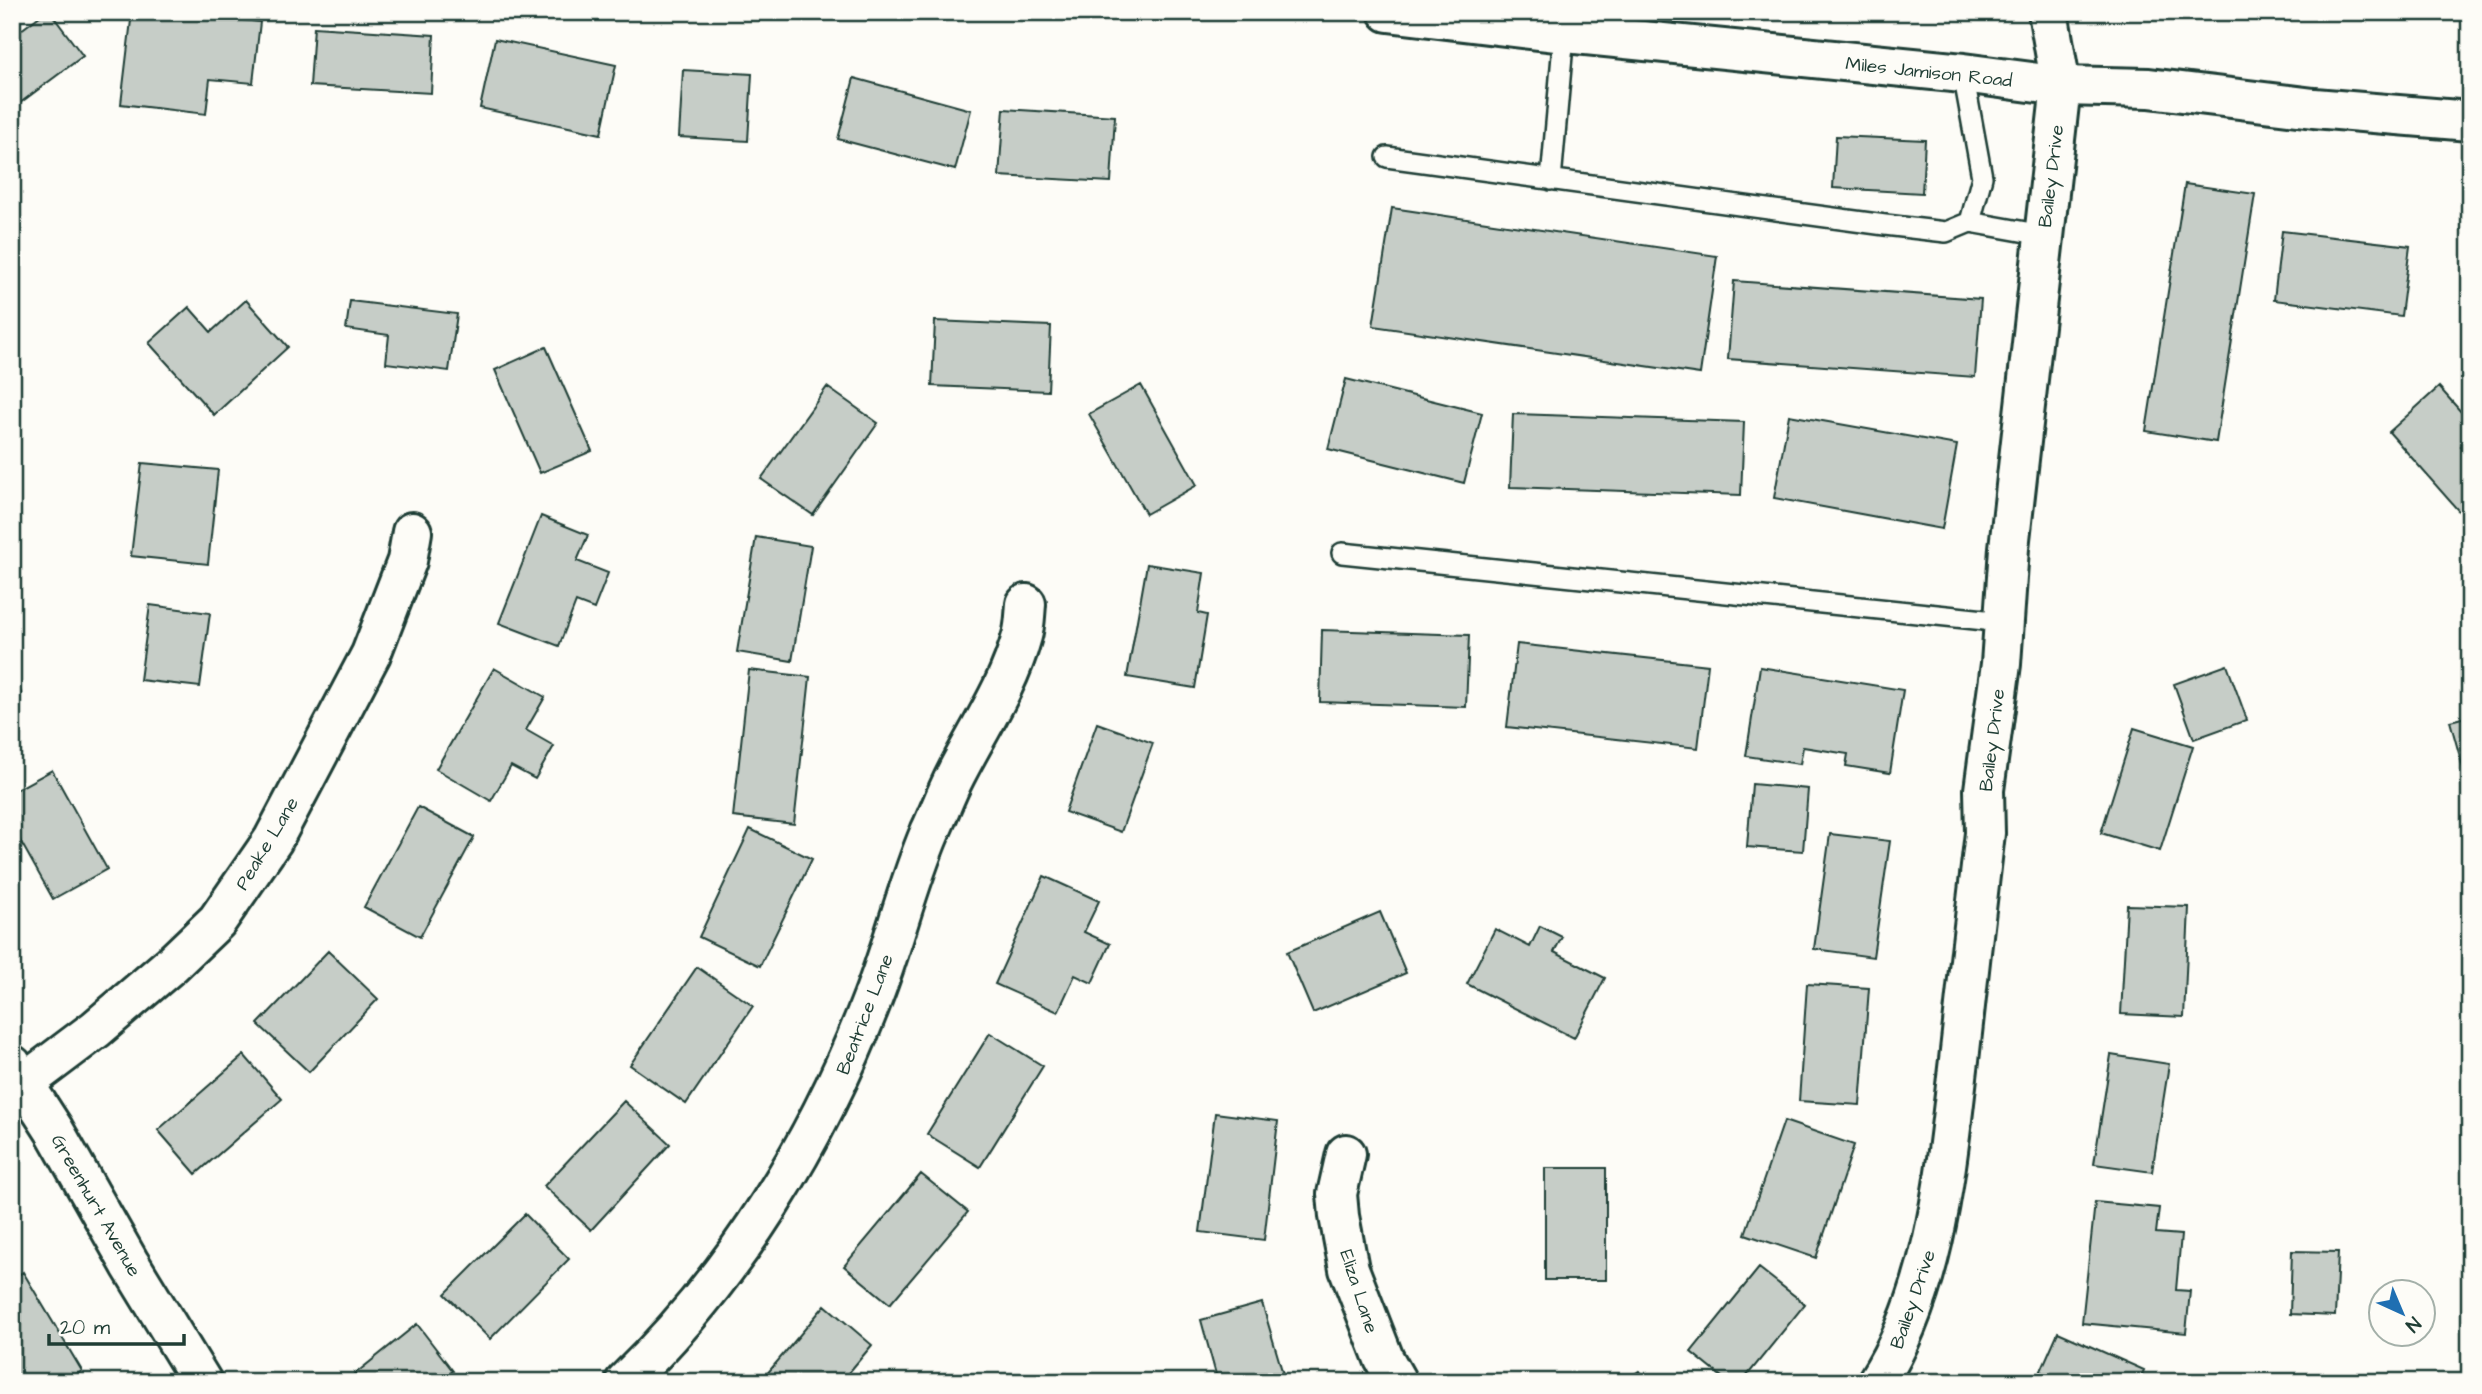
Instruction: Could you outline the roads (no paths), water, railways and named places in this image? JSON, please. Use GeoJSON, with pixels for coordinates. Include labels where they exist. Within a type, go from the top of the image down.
{"type":"FeatureCollection","features":[{"type":"Feature","properties":{"kind":"street","name":"Miles Jamison Road"},"geometry":{"type":"LineString","coordinates":[[1388,12],[1564,33],[1963,73],[2061,86],[2149,88],[2314,108],[2470,121]]}},
{"type":"Feature","properties":{"kind":"street","name":"Bailey Drive"},"geometry":{"type":"LineString","coordinates":[[1877,1382],[1895,1353],[1928,1262],[1947,1165],[1985,833],[1984,790],[2001,664],[2021,431],[2061,86],[2048,12]]}},
{"type":"Feature","properties":{"kind":"street","name":"Peake Lane"},"geometry":{"type":"LineString","coordinates":[[18,1075],[96,1029],[172,964],[217,921],[272,840],[371,654],[407,561],[412,532]]}},
{"type":"Feature","properties":{"kind":"street","name":"Beatrice Lane"},"geometry":{"type":"LineString","coordinates":[[625,1382],[651,1357],[726,1269],[793,1167],[836,1087],[874,996],[919,857],[954,777],[1010,670],[1023,634],[1026,604]]}},
{"type":"Feature","properties":{"kind":"street","name":"Greenhurt Avenue"},"geometry":{"type":"LineString","coordinates":[[18,1075],[54,1130],[130,1264],[202,1382]]}},
{"type":"Feature","properties":{"kind":"street","name":"Eliza Lane"},"geometry":{"type":"LineString","coordinates":[[1346,1154],[1337,1194],[1349,1269],[1384,1359],[1397,1382]]}},
{"type":"Feature","properties":{"kind":"lane"},"geometry":{"type":"LineString","coordinates":[[1551,180],[1564,33]]}},
{"type":"Feature","properties":{"kind":"lane"},"geometry":{"type":"LineString","coordinates":[[1963,73],[1982,177],[1970,222]]}},
{"type":"Feature","properties":{"kind":"lane"},"geometry":{"type":"LineString","coordinates":[[1387,157],[1946,232],[1970,222],[2043,235]]}},
{"type":"Feature","properties":{"kind":"lane"},"geometry":{"type":"LineString","coordinates":[[1342,553],[2004,622]]}}]}
